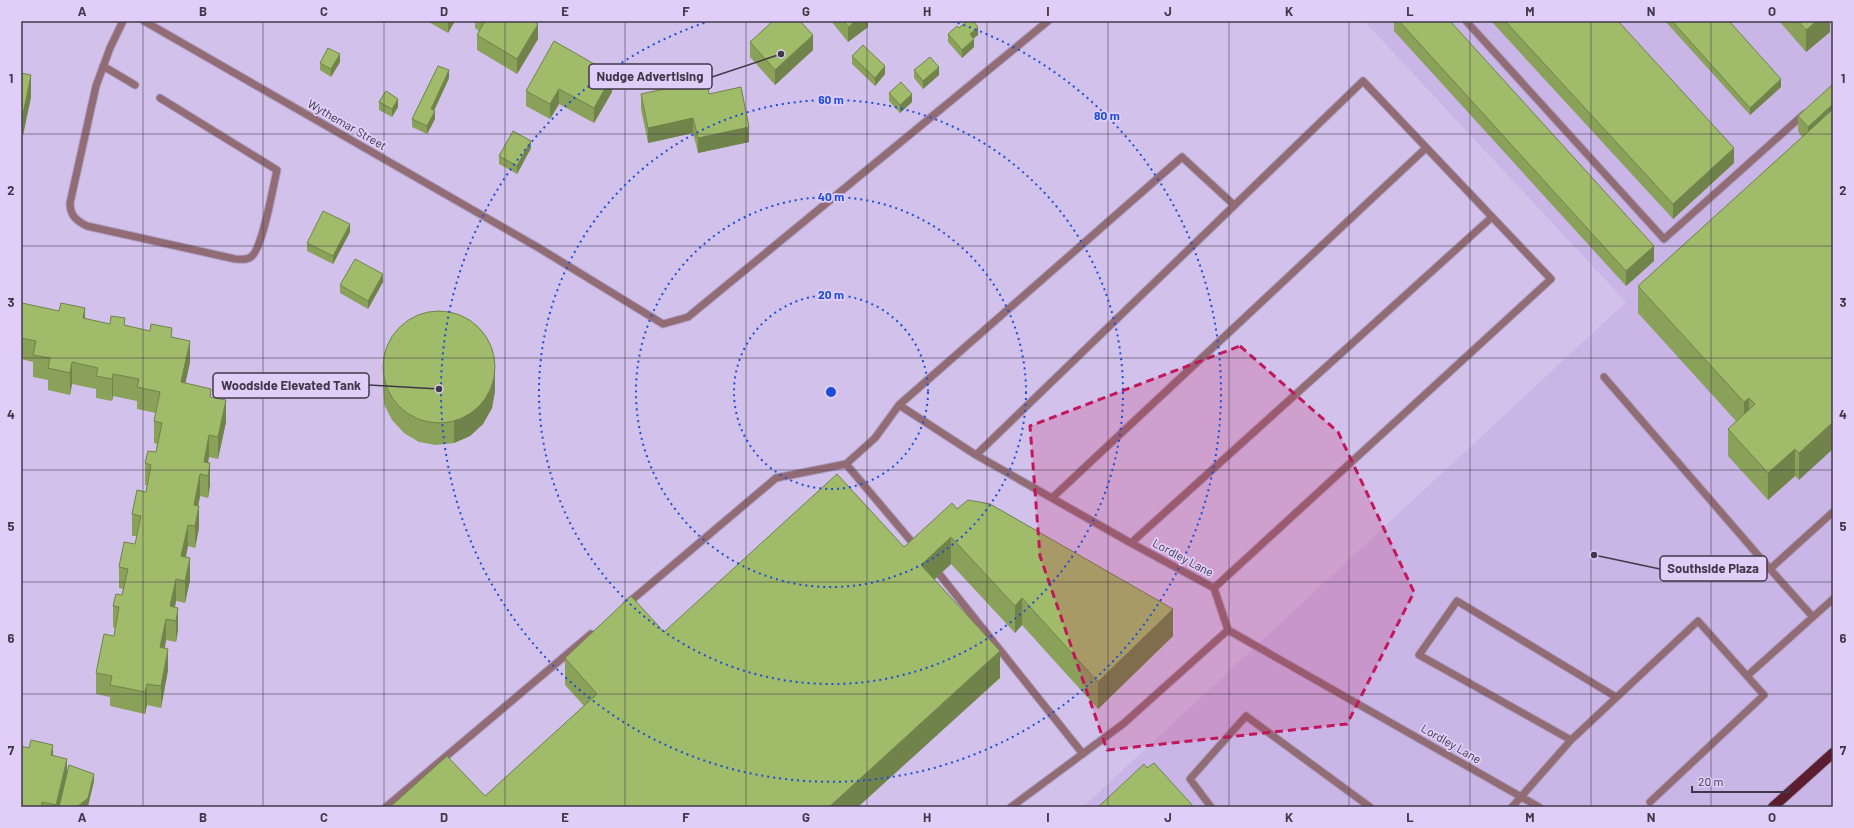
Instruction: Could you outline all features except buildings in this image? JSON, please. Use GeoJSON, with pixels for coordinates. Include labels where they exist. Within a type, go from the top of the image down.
{"type":"FeatureCollection","features":[{"type":"Feature","properties":{"kind":"main road"},"geometry":{"type":"LineString","coordinates":[[1773,807],[1833,753]]}},
{"type":"Feature","properties":{"kind":"street"},"geometry":{"type":"LineString","coordinates":[[123,21],[103,66],[96,86],[70,203],[70,210],[73,216],[87,226],[234,259],[245,260],[252,256],[260,243],[277,170],[160,98]]}},
{"type":"Feature","properties":{"kind":"street","name":"Wythemar Street"},"geometry":{"type":"LineString","coordinates":[[146,22],[539,248],[663,324],[688,317],[1048,21]]}},
{"type":"Feature","properties":{"kind":"street"},"geometry":{"type":"LineString","coordinates":[[1466,21],[1664,239],[1810,109]]}},
{"type":"Feature","properties":{"kind":"street"},"geometry":{"type":"LineString","coordinates":[[103,66],[135,84]]}},
{"type":"Feature","properties":{"kind":"street"},"geometry":{"type":"LineString","coordinates":[[976,454],[1363,81],[1551,279],[1214,588]]}},
{"type":"Feature","properties":{"kind":"street"},"geometry":{"type":"LineString","coordinates":[[1052,498],[1426,148]]}},
{"type":"Feature","properties":{"kind":"street"},"geometry":{"type":"LineString","coordinates":[[623,607],[776,478],[846,464],[875,438],[899,405],[1182,157],[1234,205]]}},
{"type":"Feature","properties":{"kind":"street"},"geometry":{"type":"LineString","coordinates":[[1131,543],[1492,217]]}},
{"type":"Feature","properties":{"kind":"street"},"geometry":{"type":"LineString","coordinates":[[1604,377],[1813,617]]}},
{"type":"Feature","properties":{"kind":"street","name":"Lordley Lane"},"geometry":{"type":"LineString","coordinates":[[899,405],[976,454],[1131,543],[1214,588],[1228,630],[1539,807]]}},
{"type":"Feature","properties":{"kind":"street"},"geometry":{"type":"LineString","coordinates":[[846,464],[924,556]]}},
{"type":"Feature","properties":{"kind":"street"},"geometry":{"type":"LineString","coordinates":[[1770,569],[1833,512]]}},
{"type":"Feature","properties":{"kind":"street"},"geometry":{"type":"LineString","coordinates":[[940,575],[1083,754]]}},
{"type":"Feature","properties":{"kind":"street"},"geometry":{"type":"LineString","coordinates":[[1747,676],[1833,598]]}},
{"type":"Feature","properties":{"kind":"street"},"geometry":{"type":"LineString","coordinates":[[1571,740],[1419,655],[1457,601],[1616,697]]}},
{"type":"Feature","properties":{"kind":"street"},"geometry":{"type":"LineString","coordinates":[[1512,807],[1571,740],[1698,621],[1764,695],[1650,802]]}},
{"type":"Feature","properties":{"kind":"street"},"geometry":{"type":"LineString","coordinates":[[386,807],[599,627]]}},
{"type":"Feature","properties":{"kind":"street"},"geometry":{"type":"LineString","coordinates":[[1010,807],[1123,724],[1228,630]]}},
{"type":"Feature","properties":{"kind":"street"},"geometry":{"type":"LineString","coordinates":[[1211,807],[1190,779],[1246,716],[1370,807]]}},
{"type":"Feature","properties":{"kind":"highlighted area"},"geometry":{"type":"Polygon","coordinates":[[[1240,346],[1338,432],[1414,592],[1347,724],[1107,750],[1040,556],[1030,426],[1240,346]]]}},
{"type":"Feature","properties":{"kind":"shaded area"},"geometry":{"type":"Polygon","coordinates":[[[1364,21],[1833,21],[1833,807],[1083,807],[1626,302],[1364,21]]]}},
{"type":"Feature","properties":{"kind":"place","name":"Nudge Advertising"},"geometry":{"type":"Point","coordinates":[781,54]}},
{"type":"Feature","properties":{"kind":"place","name":"Woodside Elevated Tank"},"geometry":{"type":"Point","coordinates":[439,389]}},
{"type":"Feature","properties":{"kind":"place","name":"Southside Plaza"},"geometry":{"type":"Point","coordinates":[1594,555]}}]}
